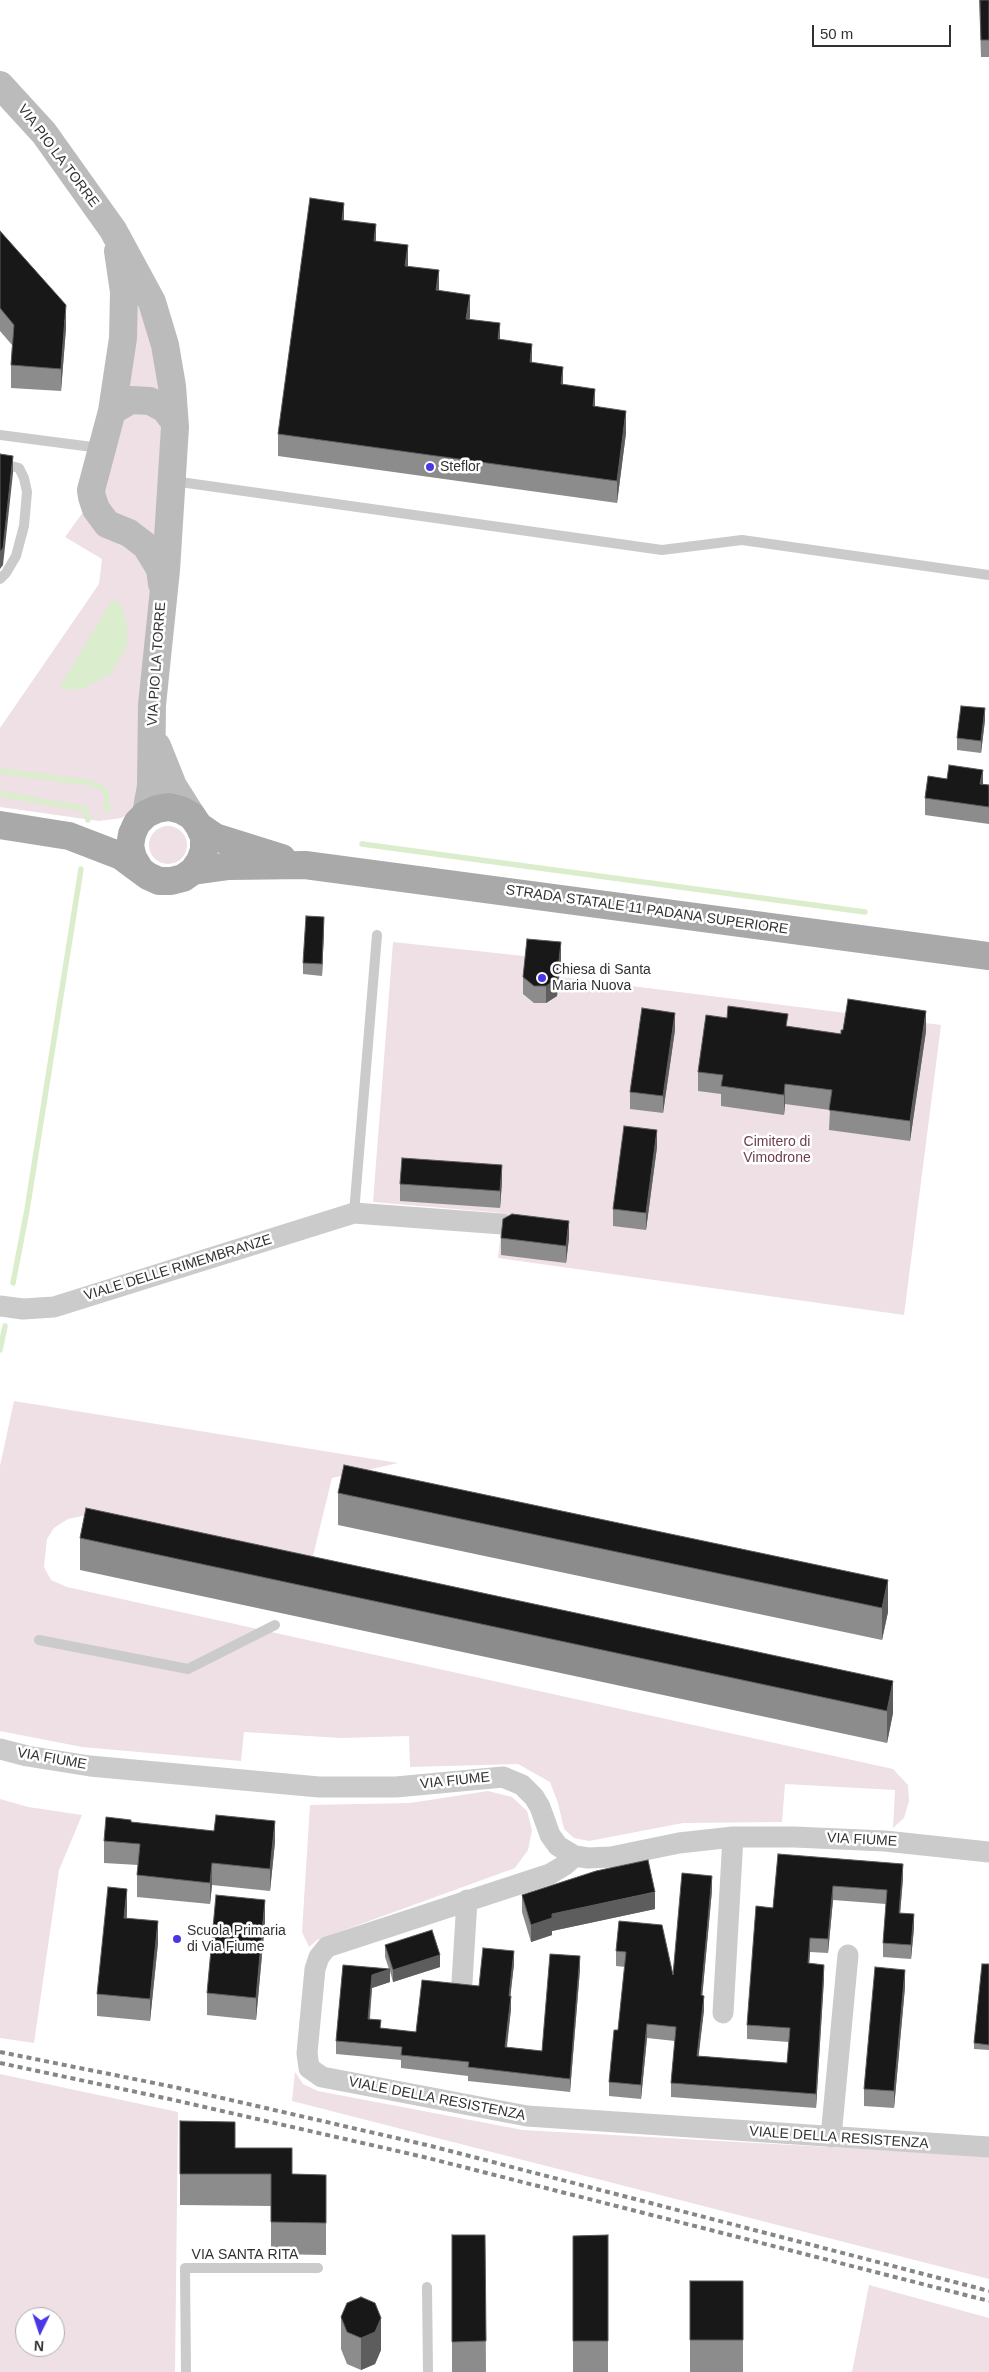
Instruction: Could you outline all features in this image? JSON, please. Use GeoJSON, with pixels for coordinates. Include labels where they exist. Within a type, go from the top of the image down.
{"type":"FeatureCollection","features":[{"type":"Feature","properties":{"kind":"main road","name":"STRADA STATALE 11 PADANA SUPERIORE"},"geometry":{"type":"LineString","coordinates":[[69,836],[103,832],[142,818],[157,809],[169,808],[181,810],[215,837],[305,865]]}},
{"type":"Feature","properties":{"kind":"main road"},"geometry":{"type":"LineString","coordinates":[[139,868],[133,858],[130,846],[132,834],[142,818]]}},
{"type":"Feature","properties":{"kind":"main road"},"geometry":{"type":"LineString","coordinates":[[193,871],[200,861],[204,850],[204,838],[196,821]]}},
{"type":"Feature","properties":{"kind":"main road","name":"STRADA STATALE 11 PADANA SUPERIORE"},"geometry":{"type":"LineString","coordinates":[[0,825],[69,836],[106,848],[139,868],[148,876],[159,881],[183,878],[193,871],[229,866],[305,865],[989,956]]}},
{"type":"Feature","properties":{"kind":"street","name":"VIA PIO LA TORRE"},"geometry":{"type":"LineString","coordinates":[[0,85],[44,133],[113,230],[149,296],[159,322],[172,386],[175,427],[166,570],[162,592],[152,705],[151,786],[142,818]]}},
{"type":"Feature","properties":{"kind":"street","name":"VIA PIO LA TORRE"},"geometry":{"type":"LineString","coordinates":[[113,230],[120,260],[124,315],[112,411],[91,490],[96,510],[107,524],[129,533],[146,546],[160,570],[162,592]]}},
{"type":"Feature","properties":{"kind":"street"},"geometry":{"type":"LineString","coordinates":[[112,411],[131,400],[150,401],[165,409],[174,421],[175,427]]}},
{"type":"Feature","properties":{"kind":"street","name":"VIA PIO LA TORRE"},"geometry":{"type":"LineString","coordinates":[[153,736],[172,786],[196,821]]}},
{"type":"Feature","properties":{"kind":"street","name":"VIALE DELLE RIMEMBRANZE"},"geometry":{"type":"LineString","coordinates":[[0,1306],[23,1309],[54,1307],[354,1214],[502,1224]]}},
{"type":"Feature","properties":{"kind":"street","name":"VIA FIUME"},"geometry":{"type":"LineString","coordinates":[[0,1749],[27,1756],[90,1766],[240,1782],[319,1787],[396,1786],[503,1777],[517,1782],[530,1792],[540,1807],[555,1843],[575,1856],[603,1858],[686,1842],[733,1837],[794,1837],[886,1841],[989,1852]]}},
{"type":"Feature","properties":{"kind":"street"},"geometry":{"type":"LineString","coordinates":[[723,2013],[733,1837]]}},
{"type":"Feature","properties":{"kind":"street","name":"VIALE DELLA RESISTENZA"},"geometry":{"type":"LineString","coordinates":[[575,1856],[550,1874],[334,1944],[323,1952],[316,1963],[307,2053],[307,2064],[313,2073],[328,2078],[527,2116],[831,2138],[989,2147]]}},
{"type":"Feature","properties":{"kind":"street"},"geometry":{"type":"LineString","coordinates":[[462,1982],[467,1900]]}},
{"type":"Feature","properties":{"kind":"street"},"geometry":{"type":"LineString","coordinates":[[831,2138],[848,1955]]}},
{"type":"Feature","properties":{"kind":"lane"},"geometry":{"type":"LineString","coordinates":[[0,435],[101,448]]}},
{"type":"Feature","properties":{"kind":"lane"},"geometry":{"type":"LineString","coordinates":[[0,463],[19,468],[24,478],[27,492],[24,526],[16,556],[0,579]]}},
{"type":"Feature","properties":{"kind":"lane"},"geometry":{"type":"LineString","coordinates":[[172,481],[662,550],[742,540],[989,575]]}},
{"type":"Feature","properties":{"kind":"lane"},"geometry":{"type":"LineString","coordinates":[[354,1214],[377,935]]}},
{"type":"Feature","properties":{"kind":"lane"},"geometry":{"type":"LineString","coordinates":[[39,1640],[188,1669],[275,1625]]}},
{"type":"Feature","properties":{"kind":"lane","name":"VIA SANTA RITA"},"geometry":{"type":"LineString","coordinates":[[186,2372],[185,2268],[318,2268]]}},
{"type":"Feature","properties":{"kind":"lane"},"geometry":{"type":"LineString","coordinates":[[428,2287],[428,2372]]}},
{"type":"Feature","properties":{"kind":"green space"},"geometry":{"type":"Polygon","coordinates":[[[140,291],[162,392],[122,397],[127,362],[140,291]]]}},
{"type":"Feature","properties":{"kind":"green space"},"geometry":{"type":"Polygon","coordinates":[[[137,408],[160,419],[165,432],[161,549],[111,519],[99,488],[112,425],[137,408]]]}},
{"type":"Feature","properties":{"kind":"green space"},"geometry":{"type":"Polygon","coordinates":[[[86,508],[153,567],[138,803],[122,818],[99,821],[0,807],[0,728],[99,584],[102,559],[65,537],[86,508]]]}},
{"type":"Feature","properties":{"kind":"green space"},"geometry":{"type":"Polygon","coordinates":[[[168,826],[182,831],[187,845],[182,859],[168,864],[154,859],[149,845],[154,831],[168,826]]]}},
{"type":"Feature","properties":{"kind":"green space","name":"Cimitero di Vimodrone"},"geometry":{"type":"Polygon","coordinates":[[[393,942],[561,960],[560,977],[941,1025],[904,1315],[498,1258],[503,1213],[373,1202],[393,942]]]}},
{"type":"Feature","properties":{"kind":"green space"},"geometry":{"type":"Polygon","coordinates":[[[14,1401],[398,1463],[332,1478],[311,1564],[82,1516],[68,1519],[54,1528],[47,1539],[44,1567],[51,1580],[67,1587],[893,1769],[908,1785],[909,1801],[904,1818],[893,1828],[895,1790],[785,1784],[782,1822],[683,1823],[589,1841],[574,1838],[564,1829],[558,1803],[550,1782],[518,1764],[410,1767],[409,1736],[341,1738],[244,1732],[241,1761],[82,1747],[0,1731],[0,1466],[14,1401]]]}},
{"type":"Feature","properties":{"kind":"green space"},"geometry":{"type":"Polygon","coordinates":[[[488,1791],[512,1797],[527,1811],[532,1830],[528,1850],[515,1868],[317,1940],[309,1947],[302,1932],[310,1805],[410,1803],[488,1791]]]}},
{"type":"Feature","properties":{"kind":"green space"},"geometry":{"type":"Polygon","coordinates":[[[0,1799],[28,1807],[82,1815],[59,1870],[34,2043],[0,2038],[0,1799]]]}},
{"type":"Feature","properties":{"kind":"green space"},"geometry":{"type":"Polygon","coordinates":[[[295,2072],[303,2084],[318,2091],[523,2130],[989,2156],[989,2279],[292,2101],[295,2072]]]}},
{"type":"Feature","properties":{"kind":"green space"},"geometry":{"type":"Polygon","coordinates":[[[0,2074],[178,2112],[175,2372],[0,2372],[0,2074]]]}},
{"type":"Feature","properties":{"kind":"green space"},"geometry":{"type":"Polygon","coordinates":[[[869,2285],[989,2318],[989,2372],[852,2372],[869,2285]]]}},
{"type":"Feature","properties":{"kind":"shaded area"},"geometry":{"type":"Polygon","coordinates":[[[112,600],[122,607],[127,626],[127,646],[115,667],[110,674],[87,687],[76,690],[59,688],[112,600]]]}},
{"type":"Feature","properties":{"kind":"building"},"geometry":{"type":"Polygon","coordinates":[[[980,0],[989,0],[989,40],[981,40],[980,0]]]}},
{"type":"Feature","properties":{"kind":"building"},"geometry":{"type":"Polygon","coordinates":[[[310,198],[344,203],[342,220],[376,224],[374,241],[408,245],[405,266],[439,270],[436,290],[470,295],[466,319],[500,323],[498,339],[532,344],[530,362],[563,367],[561,384],[595,389],[593,406],[626,411],[617,481],[278,434],[310,198]]]}},
{"type":"Feature","properties":{"kind":"building"},"geometry":{"type":"Polygon","coordinates":[[[0,231],[66,305],[61,369],[11,365],[14,325],[0,308],[0,231]]]}},
{"type":"Feature","properties":{"kind":"building"},"geometry":{"type":"Polygon","coordinates":[[[0,454],[13,456],[3,548],[0,552],[0,454]]]}},
{"type":"Feature","properties":{"kind":"building"},"geometry":{"type":"Polygon","coordinates":[[[961,706],[985,708],[981,741],[957,738],[961,706]]]}},
{"type":"Feature","properties":{"kind":"building"},"geometry":{"type":"Polygon","coordinates":[[[949,765],[983,770],[980,784],[989,785],[989,807],[925,798],[928,776],[947,779],[949,765]]]}},
{"type":"Feature","properties":{"kind":"building"},"geometry":{"type":"Polygon","coordinates":[[[306,916],[324,917],[322,964],[303,963],[306,916]]]}},
{"type":"Feature","properties":{"kind":"building"},"geometry":{"type":"Polygon","coordinates":[[[527,939],[561,942],[557,979],[546,986],[534,986],[523,977],[527,939]]]}},
{"type":"Feature","properties":{"kind":"building"},"geometry":{"type":"Polygon","coordinates":[[[848,999],[926,1011],[910,1121],[829,1110],[832,1090],[785,1084],[784,1095],[721,1086],[723,1075],[698,1072],[706,1015],[727,1018],[728,1006],[788,1014],[786,1026],[841,1034],[848,999]]]}},
{"type":"Feature","properties":{"kind":"building"},"geometry":{"type":"Polygon","coordinates":[[[642,1008],[675,1013],[663,1096],[630,1092],[642,1008]]]}},
{"type":"Feature","properties":{"kind":"building"},"geometry":{"type":"Polygon","coordinates":[[[624,1126],[657,1130],[646,1213],[613,1209],[624,1126]]]}},
{"type":"Feature","properties":{"kind":"building"},"geometry":{"type":"Polygon","coordinates":[[[402,1158],[502,1165],[500,1191],[400,1184],[402,1158]]]}},
{"type":"Feature","properties":{"kind":"building"},"geometry":{"type":"Polygon","coordinates":[[[512,1214],[569,1221],[566,1246],[501,1238],[503,1219],[512,1214]]]}},
{"type":"Feature","properties":{"kind":"building"},"geometry":{"type":"Polygon","coordinates":[[[344,1465],[888,1580],[882,1608],[338,1493],[344,1465]]]}},
{"type":"Feature","properties":{"kind":"building"},"geometry":{"type":"Polygon","coordinates":[[[86,1508],[893,1681],[887,1711],[80,1538],[86,1508]]]}},
{"type":"Feature","properties":{"kind":"building"},"geometry":{"type":"Polygon","coordinates":[[[216,1815],[275,1821],[270,1869],[212,1863],[210,1883],[137,1875],[140,1844],[104,1841],[106,1817],[131,1820],[131,1822],[214,1831],[216,1815]]]}},
{"type":"Feature","properties":{"kind":"building"},"geometry":{"type":"Polygon","coordinates":[[[778,1854],[903,1864],[899,1913],[914,1914],[911,1945],[883,1943],[887,1890],[833,1886],[828,1939],[810,1938],[808,1963],[824,1965],[816,2094],[671,2083],[676,2027],[647,2024],[641,2085],[609,2082],[614,2030],[618,2030],[626,1952],[616,1951],[619,1921],[662,1925],[673,1975],[682,1873],[712,1876],[701,1995],[704,1996],[697,2056],[787,2063],[790,2028],[747,2025],[756,1906],[773,1908],[778,1854]]]}},
{"type":"Feature","properties":{"kind":"building"},"geometry":{"type":"Polygon","coordinates":[[[648,1860],[655,1892],[552,1914],[552,1918],[531,1925],[522,1895],[596,1871],[648,1860]]]}},
{"type":"Feature","properties":{"kind":"building"},"geometry":{"type":"Polygon","coordinates":[[[108,1887],[127,1889],[124,1918],[158,1921],[150,1999],[97,1994],[108,1887]]]}},
{"type":"Feature","properties":{"kind":"building"},"geometry":{"type":"Polygon","coordinates":[[[216,1895],[265,1900],[256,1998],[207,1993],[216,1895]]]}},
{"type":"Feature","properties":{"kind":"building"},"geometry":{"type":"Polygon","coordinates":[[[432,1930],[440,1955],[393,1970],[385,1945],[432,1930]]]}},
{"type":"Feature","properties":{"kind":"building"},"geometry":{"type":"Polygon","coordinates":[[[483,1948],[514,1951],[505,2047],[542,2051],[550,1954],[580,1956],[570,2079],[468,2067],[469,2062],[401,2055],[402,2047],[336,2041],[343,1965],[390,1969],[372,1975],[368,2019],[381,2020],[380,2028],[416,2032],[422,1980],[479,1986],[483,1948]]]}},
{"type":"Feature","properties":{"kind":"building"},"geometry":{"type":"Polygon","coordinates":[[[982,1964],[989,1964],[989,2045],[974,2043],[982,1964]]]}},
{"type":"Feature","properties":{"kind":"building"},"geometry":{"type":"Polygon","coordinates":[[[875,1967],[905,1970],[894,2091],[864,2089],[875,1967]]]}},
{"type":"Feature","properties":{"kind":"building"},"geometry":{"type":"Polygon","coordinates":[[[180,2121],[235,2122],[235,2148],[292,2148],[292,2174],[326,2175],[326,2223],[271,2222],[271,2174],[180,2174],[180,2121]]]}},
{"type":"Feature","properties":{"kind":"building"},"geometry":{"type":"Polygon","coordinates":[[[452,2235],[485,2235],[486,2341],[452,2342],[452,2235]]]}},
{"type":"Feature","properties":{"kind":"building"},"geometry":{"type":"Polygon","coordinates":[[[608,2235],[608,2341],[573,2341],[573,2236],[608,2235]]]}},
{"type":"Feature","properties":{"kind":"building"},"geometry":{"type":"Polygon","coordinates":[[[690,2281],[743,2281],[743,2340],[690,2340],[690,2281]]]}},
{"type":"Feature","properties":{"kind":"building"},"geometry":{"type":"Polygon","coordinates":[[[361,2297],[375,2303],[381,2318],[375,2332],[361,2338],[347,2332],[341,2317],[347,2303],[361,2297]]]}},
{"type":"Feature","properties":{"kind":"waterway"},"geometry":{"type":"LineString","coordinates":[[0,771],[91,783],[106,792],[107,810]]}},
{"type":"Feature","properties":{"kind":"waterway"},"geometry":{"type":"LineString","coordinates":[[0,794],[85,809],[88,820]]}},
{"type":"Feature","properties":{"kind":"waterway"},"geometry":{"type":"LineString","coordinates":[[362,844],[865,912]]}},
{"type":"Feature","properties":{"kind":"waterway"},"geometry":{"type":"LineString","coordinates":[[13,1283],[27,1210],[81,869]]}},
{"type":"Feature","properties":{"kind":"waterway"},"geometry":{"type":"LineString","coordinates":[[0,1350],[5,1326]]}},
{"type":"Feature","properties":{"kind":"railway"},"geometry":{"type":"LineString","coordinates":[[0,2052],[174,2087],[431,2146],[989,2291]]}},
{"type":"Feature","properties":{"kind":"railway"},"geometry":{"type":"LineString","coordinates":[[0,2063],[174,2100],[428,2158],[989,2301]]}},
{"type":"Feature","properties":{"kind":"place","name":"Steflor"},"geometry":{"type":"Point","coordinates":[430,467]}},
{"type":"Feature","properties":{"kind":"place","name":"Chiesa di Santa Maria Nuova"},"geometry":{"type":"Point","coordinates":[542,978]}},
{"type":"Feature","properties":{"kind":"place","name":"Scuola Primaria di Via Fiume"},"geometry":{"type":"Point","coordinates":[177,1939]}}]}
